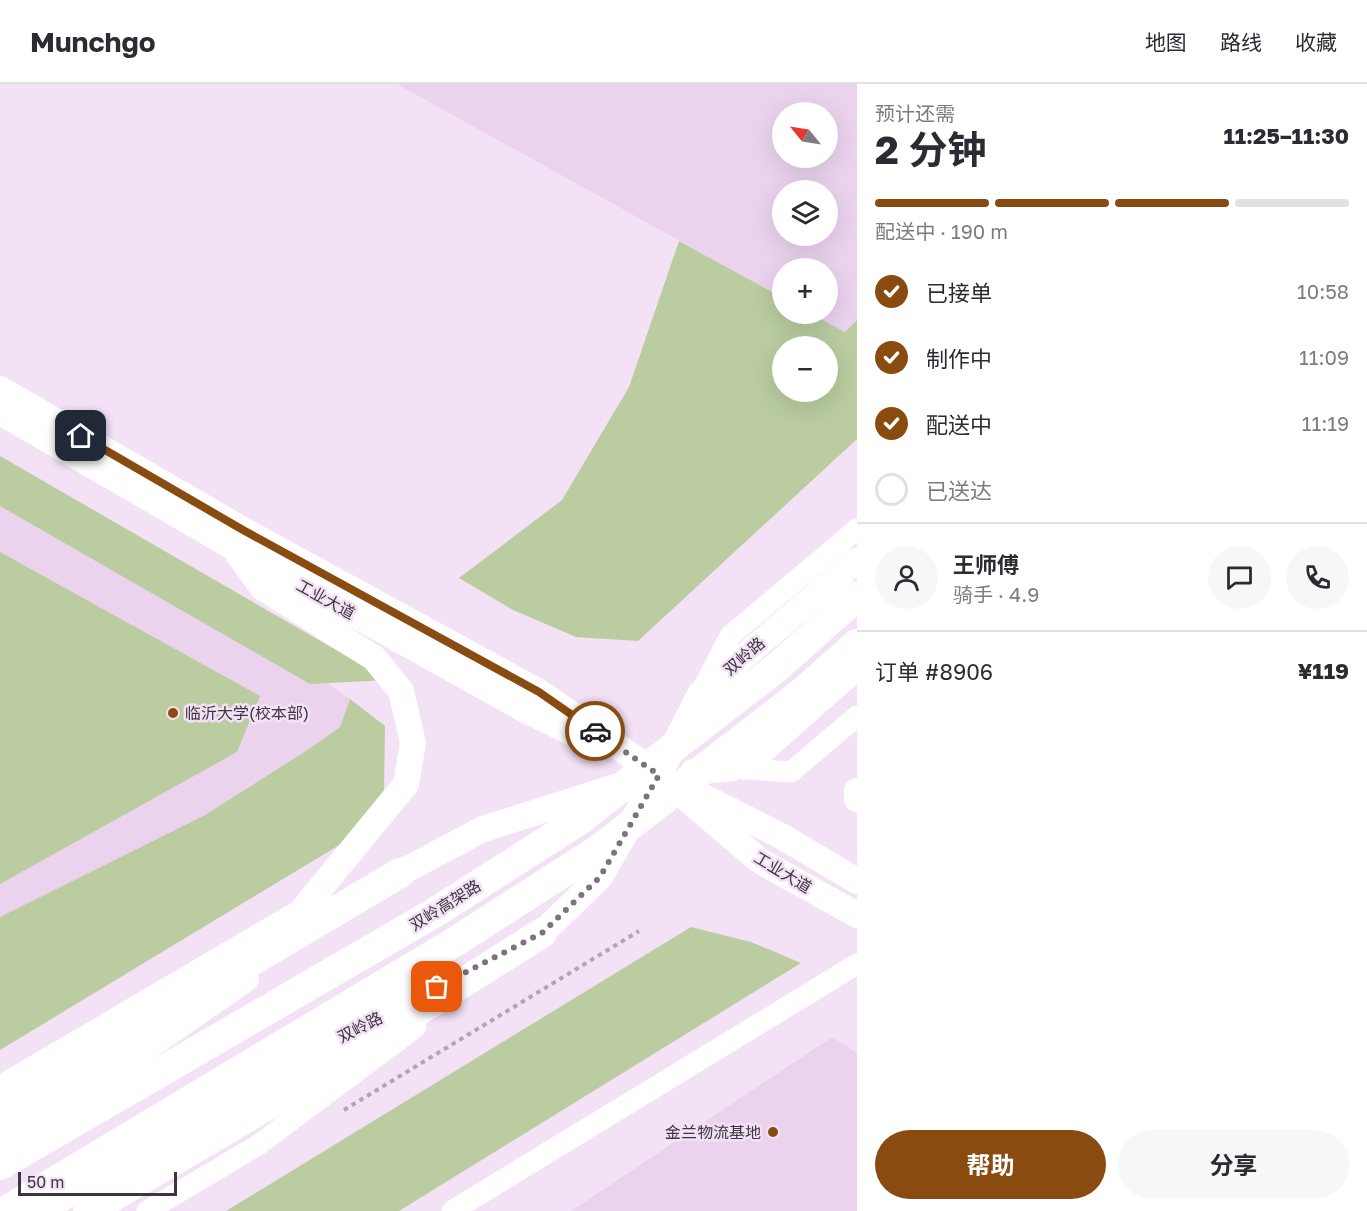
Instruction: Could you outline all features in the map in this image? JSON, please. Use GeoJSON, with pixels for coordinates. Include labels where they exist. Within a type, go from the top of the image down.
{"type":"FeatureCollection","features":[{"type":"Feature","properties":{"kind":"highway","name":"双岭高架路"},"geometry":{"type":"LineString","coordinates":[[0,1166],[434,913],[578,821],[776,669],[857,596]]}},
{"type":"Feature","properties":{"kind":"highway"},"geometry":{"type":"LineString","coordinates":[[6,1211],[453,943],[598,850],[798,696],[857,644]]}},
{"type":"Feature","properties":{"kind":"highway"},"geometry":{"type":"LineString","coordinates":[[0,1110],[400,873]]}},
{"type":"Feature","properties":{"kind":"highway"},"geometry":{"type":"LineString","coordinates":[[88,1211],[273,1102],[542,933]]}},
{"type":"Feature","properties":{"kind":"main road","name":"工业大道"},"geometry":{"type":"LineString","coordinates":[[0,389],[243,530],[539,692],[659,775],[760,861],[857,915]]}},
{"type":"Feature","properties":{"kind":"main road","name":"工业大道"},"geometry":{"type":"LineString","coordinates":[[0,412],[233,547],[520,707],[783,837],[857,881]]}},
{"type":"Feature","properties":{"kind":"main road"},"geometry":{"type":"LineString","coordinates":[[233,547],[263,588],[374,658],[401,691],[413,743],[406,784],[305,907]]}},
{"type":"Feature","properties":{"kind":"main road","name":"双岭路"},"geometry":{"type":"LineString","coordinates":[[41,1211],[268,1074],[542,933],[600,877],[659,775],[700,694],[857,560]]}},
{"type":"Feature","properties":{"kind":"main road"},"geometry":{"type":"LineString","coordinates":[[0,1140],[104,1077],[400,873],[483,829],[659,775],[732,768],[764,749],[857,667]]}},
{"type":"Feature","properties":{"kind":"main road"},"geometry":{"type":"LineString","coordinates":[[857,791],[857,799]]}},
{"type":"Feature","properties":{"kind":"street"},"geometry":{"type":"LineString","coordinates":[[700,694],[730,636],[857,529]]}},
{"type":"Feature","properties":{"kind":"street"},"geometry":{"type":"LineString","coordinates":[[732,768],[791,772],[857,716]]}},
{"type":"Feature","properties":{"kind":"street"},"geometry":{"type":"LineString","coordinates":[[0,1086],[305,907],[400,873]]}},
{"type":"Feature","properties":{"kind":"street"},"geometry":{"type":"LineString","coordinates":[[147,1211],[258,1145],[542,933]]}},
{"type":"Feature","properties":{"kind":"street"},"geometry":{"type":"LineString","coordinates":[[452,1211],[857,964]]}},
{"type":"Feature","properties":{"kind":"path"},"geometry":{"type":"LineString","coordinates":[[337,1114],[639,931]]}},
{"type":"Feature","properties":{"kind":"shaded area"},"geometry":{"type":"Polygon","coordinates":[[[397,84],[857,84],[857,320],[845,333],[829,324],[838,324],[838,258],[772,258],[772,292],[397,84]]]}},
{"type":"Feature","properties":{"kind":"shaded area","name":"临沂大学(校本部)"},"geometry":{"type":"Polygon","coordinates":[[[0,493],[308,669],[350,699],[340,727],[205,815],[0,917],[0,493]]]}},
{"type":"Feature","properties":{"kind":"shaded area","name":"金兰物流基地"},"geometry":{"type":"Polygon","coordinates":[[[832,1037],[857,1053],[857,1211],[571,1211],[832,1037]]]}},
{"type":"Feature","properties":{"kind":"green space"},"geometry":{"type":"Polygon","coordinates":[[[679,241],[772,292],[772,324],[830,324],[845,332],[857,320],[857,439],[638,641],[576,637],[513,610],[459,578],[562,500],[629,387],[679,241]]]}},
{"type":"Feature","properties":{"kind":"green space"},"geometry":{"type":"Polygon","coordinates":[[[0,456],[388,680],[310,684],[0,506],[0,456]]]}},
{"type":"Feature","properties":{"kind":"green space"},"geometry":{"type":"Polygon","coordinates":[[[0,552],[260,696],[237,752],[0,884],[0,552]]]}},
{"type":"Feature","properties":{"kind":"green space"},"geometry":{"type":"Polygon","coordinates":[[[350,699],[385,726],[384,792],[341,844],[0,1050],[0,917],[205,815],[340,727],[350,699]]]}},
{"type":"Feature","properties":{"kind":"green space"},"geometry":{"type":"Polygon","coordinates":[[[691,927],[751,942],[801,963],[399,1211],[226,1211],[691,927]]]}},
{"type":"Feature","properties":{"kind":"way so far"},"geometry":{"type":"LineString","coordinates":[[437,987],[542,933],[600,877],[659,775],[595,731]]}},
{"type":"Feature","properties":{"kind":"place","name":"临沂大学(校本部)"},"geometry":{"type":"Point","coordinates":[173,713]}},
{"type":"Feature","properties":{"kind":"place","name":"金兰物流基地"},"geometry":{"type":"Point","coordinates":[773,1132]}},
{"type":"Feature","properties":{"kind":"route"},"geometry":{"type":"LineString","coordinates":[[81,436],[243,530],[539,692],[595,731]]}}]}
